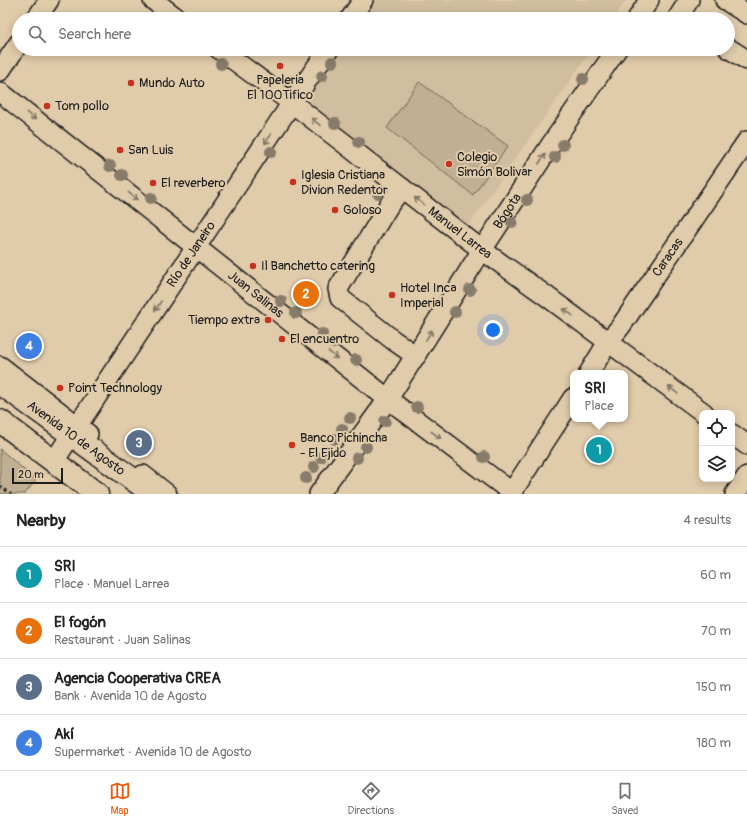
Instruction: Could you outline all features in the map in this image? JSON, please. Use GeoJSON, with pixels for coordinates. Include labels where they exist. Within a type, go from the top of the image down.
{"type":"FeatureCollection","features":[{"type":"Feature","properties":{"kind":"main road","name":"Avenida 10 de Agosto"},"geometry":{"type":"LineString","coordinates":[[0,382],[75,430],[153,494]]}},
{"type":"Feature","properties":{"kind":"main road"},"geometry":{"type":"LineString","coordinates":[[0,421],[97,494]]}},
{"type":"Feature","properties":{"kind":"street"},"geometry":{"type":"LineString","coordinates":[[40,12],[48,0]]}},
{"type":"Feature","properties":{"kind":"street"},"geometry":{"type":"LineString","coordinates":[[152,0],[168,12]]}},
{"type":"Feature","properties":{"kind":"street"},"geometry":{"type":"LineString","coordinates":[[355,12],[363,0]]}},
{"type":"Feature","properties":{"kind":"street"},"geometry":{"type":"LineString","coordinates":[[725,0],[747,14]]}},
{"type":"Feature","properties":{"kind":"street"},"geometry":{"type":"LineString","coordinates":[[735,52],[747,60]]}},
{"type":"Feature","properties":{"kind":"street"},"geometry":{"type":"LineString","coordinates":[[0,71],[12,53]]}},
{"type":"Feature","properties":{"kind":"street","name":"Manuel Larrea"},"geometry":{"type":"LineString","coordinates":[[228,56],[292,103],[482,250],[546,295],[700,410]]}},
{"type":"Feature","properties":{"kind":"street","name":"Río de Janeiro"},"geometry":{"type":"LineString","coordinates":[[54,461],[324,56]]}},
{"type":"Feature","properties":{"kind":"street","name":"Bógota"},"geometry":{"type":"LineString","coordinates":[[306,494],[416,356],[482,250],[550,146],[612,56]]}},
{"type":"Feature","properties":{"kind":"street","name":"Juan Salinas"},"geometry":{"type":"LineString","coordinates":[[0,92],[384,395],[513,493]]}},
{"type":"Feature","properties":{"kind":"street","name":"Caracas"},"geometry":{"type":"LineString","coordinates":[[591,370],[608,342],[621,326],[747,141]]}},
{"type":"Feature","properties":{"kind":"street"},"geometry":{"type":"LineString","coordinates":[[402,188],[389,205],[338,289],[338,294],[340,298],[393,340],[416,356]]}},
{"type":"Feature","properties":{"kind":"street"},"geometry":{"type":"LineString","coordinates":[[0,366],[75,430],[167,494]]}},
{"type":"Feature","properties":{"kind":"street","name":"Bógota"},"geometry":{"type":"LineString","coordinates":[[319,494],[384,395]]}},
{"type":"Feature","properties":{"kind":"street"},"geometry":{"type":"LineString","coordinates":[[513,493],[570,403]]}},
{"type":"Feature","properties":{"kind":"street"},"geometry":{"type":"LineString","coordinates":[[0,434],[81,494]]}},
{"type":"Feature","properties":{"kind":"street"},"geometry":{"type":"LineString","coordinates":[[735,436],[747,445]]}},
{"type":"Feature","properties":{"kind":"street"},"geometry":{"type":"LineString","coordinates":[[735,494],[747,476]]}},
{"type":"Feature","properties":{"kind":"path"},"geometry":{"type":"LineString","coordinates":[[0,486],[11,494]]}},
{"type":"Feature","properties":{"kind":"shaded area"},"geometry":{"type":"Polygon","coordinates":[[[371,0],[626,0],[618,12],[363,12],[371,0]]]}},
{"type":"Feature","properties":{"kind":"shaded area","name":"Colegio Simón Bolivar"},"geometry":{"type":"Polygon","coordinates":[[[333,56],[587,56],[468,226],[303,101],[333,56]]]}},
{"type":"Feature","properties":{"kind":"shaded area"},"geometry":{"type":"Polygon","coordinates":[[[419,82],[508,146],[473,195],[387,128],[419,82]]]}},
{"type":"Feature","properties":{"kind":"shaded area"},"geometry":{"type":"Polygon","coordinates":[[[0,449],[36,480],[25,494],[0,494],[0,449]]]}},
{"type":"Feature","properties":{"kind":"place","name":"Papeleria El 100Tifico"},"geometry":{"type":"Point","coordinates":[280,66]}},
{"type":"Feature","properties":{"kind":"place","name":"Mundo Auto"},"geometry":{"type":"Point","coordinates":[131,83]}},
{"type":"Feature","properties":{"kind":"place","name":"Tom pollo"},"geometry":{"type":"Point","coordinates":[47,106]}},
{"type":"Feature","properties":{"kind":"place","name":"San Luis"},"geometry":{"type":"Point","coordinates":[120,150]}},
{"type":"Feature","properties":{"kind":"place","name":"Colegio Simón Bolivar"},"geometry":{"type":"Point","coordinates":[449,164]}},
{"type":"Feature","properties":{"kind":"place","name":"Iglesia Cristiana Divion Redentor"},"geometry":{"type":"Point","coordinates":[293,182]}},
{"type":"Feature","properties":{"kind":"place","name":"El reverbero"},"geometry":{"type":"Point","coordinates":[153,183]}},
{"type":"Feature","properties":{"kind":"place","name":"Goloso"},"geometry":{"type":"Point","coordinates":[335,210]}},
{"type":"Feature","properties":{"kind":"place","name":"Il Banchetto catering"},"geometry":{"type":"Point","coordinates":[253,266]}},
{"type":"Feature","properties":{"kind":"place","name":"El fogón"},"geometry":{"type":"Point","coordinates":[306,294]}},
{"type":"Feature","properties":{"kind":"place","name":"Hotel Inca Imperial"},"geometry":{"type":"Point","coordinates":[392,295]}},
{"type":"Feature","properties":{"kind":"place","name":"Tiempo extra"},"geometry":{"type":"Point","coordinates":[268,320]}},
{"type":"Feature","properties":{"kind":"place","name":"El encuentro"},"geometry":{"type":"Point","coordinates":[282,339]}},
{"type":"Feature","properties":{"kind":"place","name":"Akí"},"geometry":{"type":"Point","coordinates":[29,346]}},
{"type":"Feature","properties":{"kind":"place","name":"Point Technology"},"geometry":{"type":"Point","coordinates":[60,388]}},
{"type":"Feature","properties":{"kind":"place","name":"Agencia Cooperativa CREA"},"geometry":{"type":"Point","coordinates":[139,443]}},
{"type":"Feature","properties":{"kind":"place","name":"Banco Pichincha - El Ejido"},"geometry":{"type":"Point","coordinates":[292,445]}},
{"type":"Feature","properties":{"kind":"place","name":"SRI"},"geometry":{"type":"Point","coordinates":[599,450]}}]}
